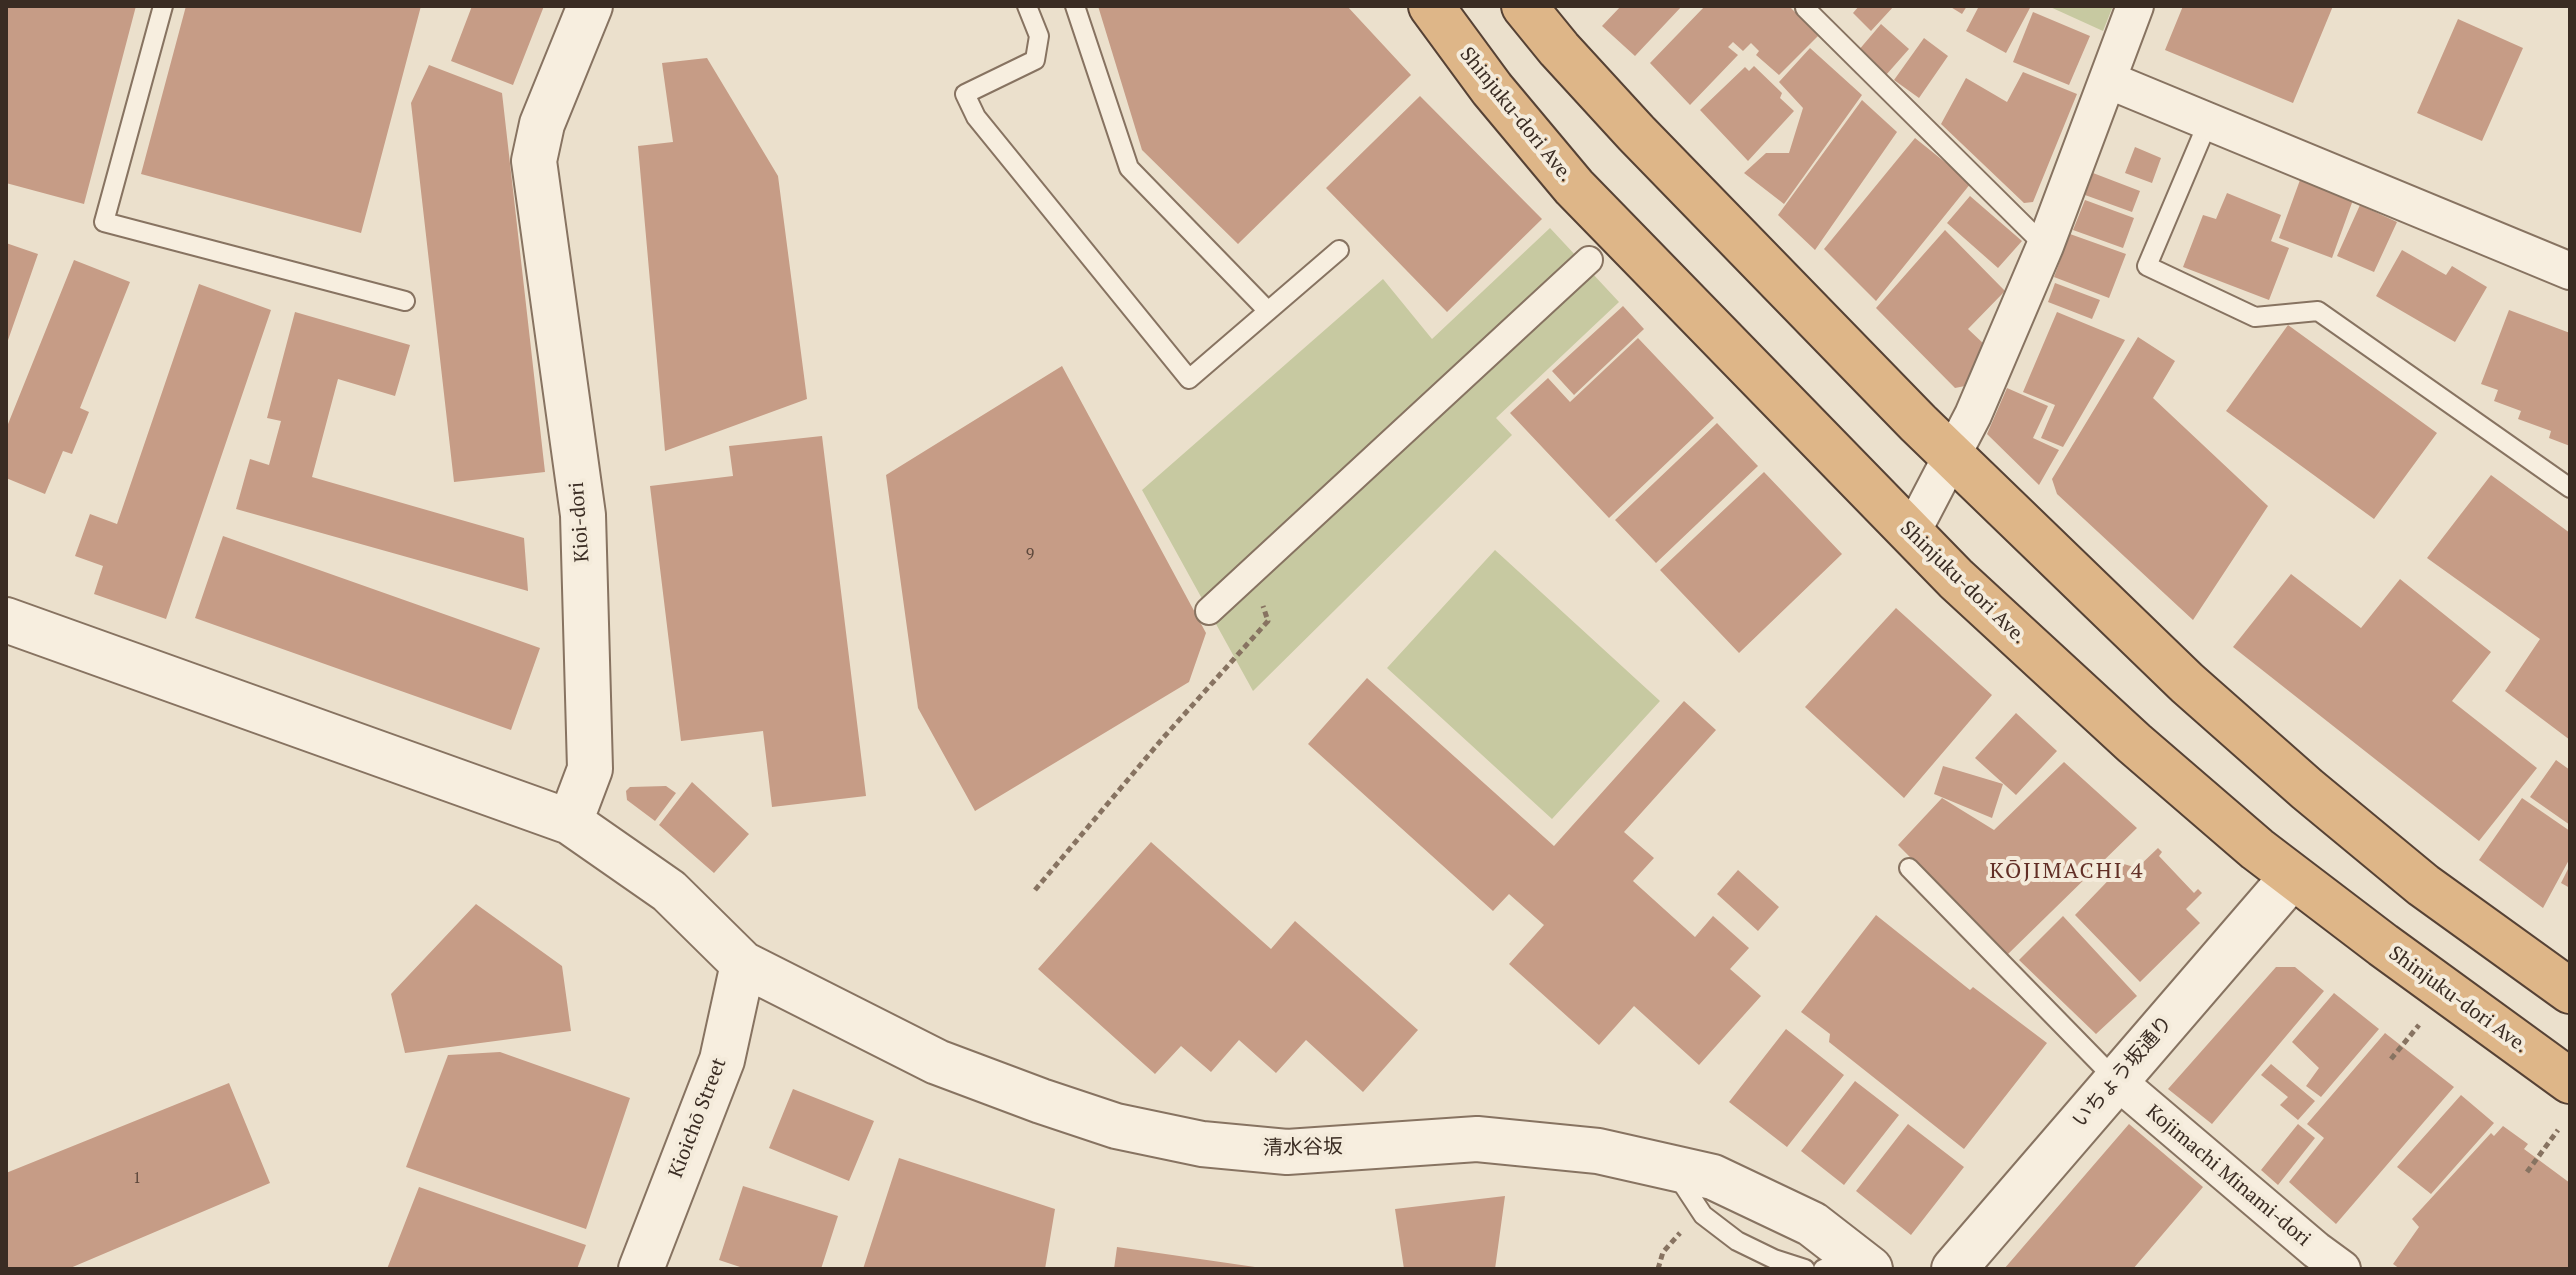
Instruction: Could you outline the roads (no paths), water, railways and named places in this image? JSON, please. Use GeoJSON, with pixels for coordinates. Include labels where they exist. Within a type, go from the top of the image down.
{"type":"FeatureCollection","features":[{"type":"Feature","properties":{"kind":"highway","name":"Shinjuku-dori Ave."},"geometry":{"type":"LineString","coordinates":[[1431,6],[1492,89],[1574,187],[1956,579],[2134,743],[2292,877],[2566,1069]]}},
{"type":"Feature","properties":{"kind":"highway"},"geometry":{"type":"LineString","coordinates":[[1524,6],[1636,133],[1950,456],[2187,683],[2307,789],[2423,885],[2570,991]]}},
{"type":"Feature","properties":{"kind":"street","name":"Kioi-dori"},"geometry":{"type":"LineString","coordinates":[[570,822],[590,769],[583,515],[534,161],[542,124],[590,6]]}},
{"type":"Feature","properties":{"kind":"street"},"geometry":{"type":"LineString","coordinates":[[1911,534],[1973,415],[2045,246],[2135,6]]}},
{"type":"Feature","properties":{"kind":"street"},"geometry":{"type":"LineString","coordinates":[[2108,80],[2570,271]]}},
{"type":"Feature","properties":{"kind":"street"},"geometry":{"type":"LineString","coordinates":[[1209,611],[1589,260]]}},
{"type":"Feature","properties":{"kind":"street"},"geometry":{"type":"LineString","coordinates":[[6,620],[570,822],[669,891],[743,964]]}},
{"type":"Feature","properties":{"kind":"street","name":"いちょう坂通り"},"geometry":{"type":"LineString","coordinates":[[1954,1269],[2292,877]]}},
{"type":"Feature","properties":{"kind":"street","name":"清水谷坂"},"geometry":{"type":"LineString","coordinates":[[743,964],[937,1062],[1116,1126],[1202,1144],[1287,1152],[1477,1139],[1598,1151],[1713,1177],[1812,1224],[1850,1265]]}},
{"type":"Feature","properties":{"kind":"street","name":"Kioichō Street"},"geometry":{"type":"LineString","coordinates":[[641,1269],[722,1060],[743,964]]}},
{"type":"Feature","properties":{"kind":"street","name":"Kojimachi Minami-dori"},"geometry":{"type":"LineString","coordinates":[[2116,1080],[2342,1269]]}},
{"type":"Feature","properties":{"kind":"lane"},"geometry":{"type":"LineString","coordinates":[[163,6],[104,222],[405,301]]}},
{"type":"Feature","properties":{"kind":"lane"},"geometry":{"type":"LineString","coordinates":[[1027,6],[1039,36],[1035,60],[965,94],[976,117],[1189,379],[1339,250]]}},
{"type":"Feature","properties":{"kind":"lane"},"geometry":{"type":"LineString","coordinates":[[1075,6],[1129,168],[1268,311]]}},
{"type":"Feature","properties":{"kind":"lane"},"geometry":{"type":"LineString","coordinates":[[1805,8],[2045,246]]}},
{"type":"Feature","properties":{"kind":"lane"},"geometry":{"type":"LineString","coordinates":[[2208,122],[2147,266],[2255,317],[2318,311],[2570,488]]}},
{"type":"Feature","properties":{"kind":"lane"},"geometry":{"type":"LineString","coordinates":[[1909,868],[2116,1080]]}},
{"type":"Feature","properties":{"kind":"lane"},"geometry":{"type":"LineString","coordinates":[[1672,1168],[1703,1215],[1737,1241],[1774,1259],[1805,1269]]}},
{"type":"Feature","properties":{"kind":"district","name":"KŌJIMACHI 4"},"geometry":{"type":"Point","coordinates":[2067,872]}}]}
